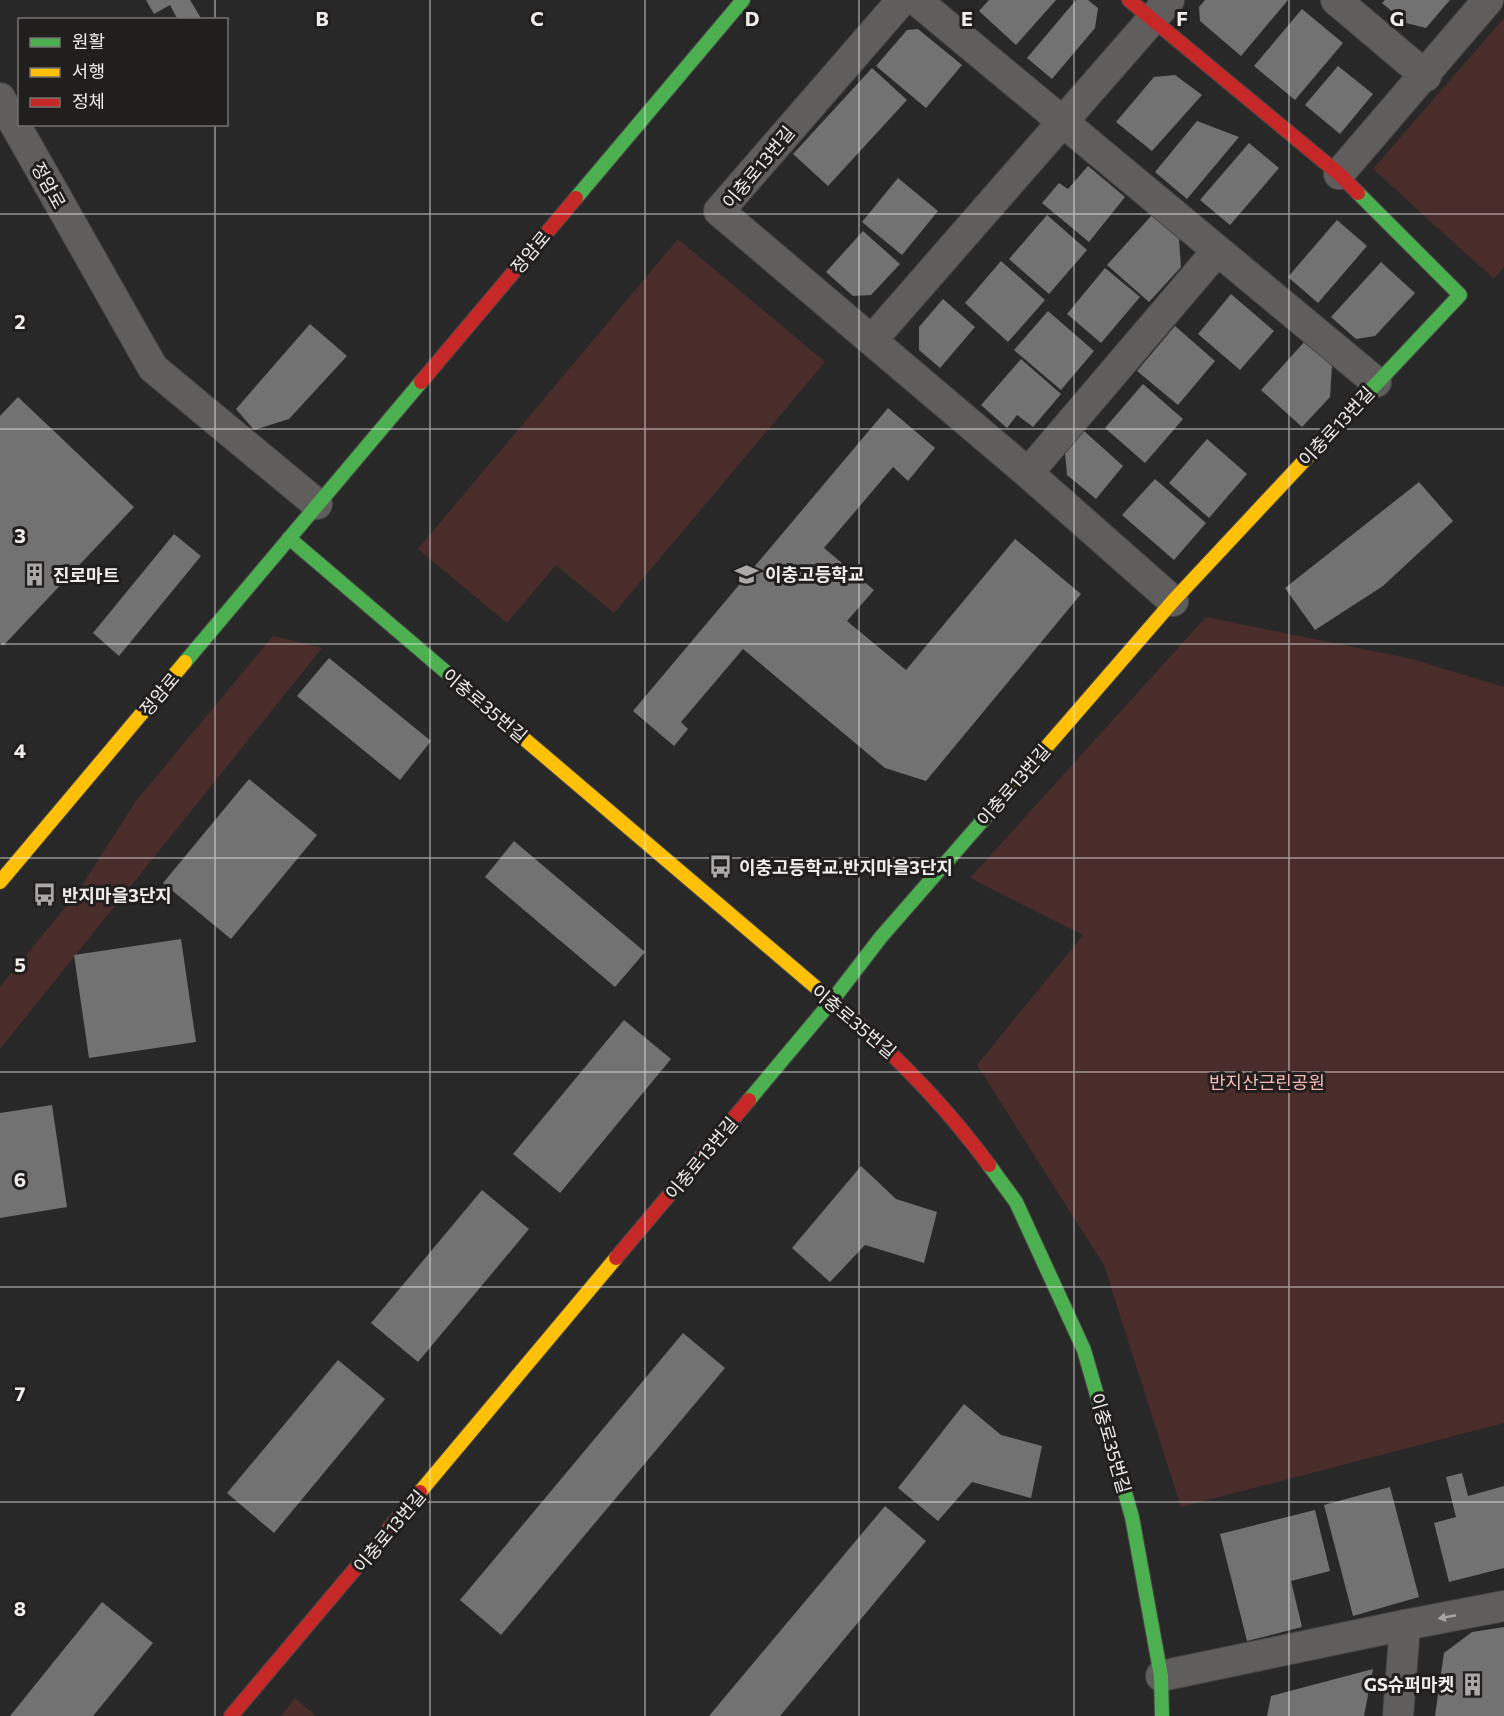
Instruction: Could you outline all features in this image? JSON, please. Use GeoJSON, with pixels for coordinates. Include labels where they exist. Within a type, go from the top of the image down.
{"type":"FeatureCollection","features":[{"type":"Feature","properties":{"kind":"street","name":"정암로"},"geometry":{"type":"LineString","coordinates":[[0,882],[744,0]]}},
{"type":"Feature","properties":{"kind":"street","name":"이충로13번길"},"geometry":{"type":"LineString","coordinates":[[902,0],[719,211],[1028,473],[1173,602]]}},
{"type":"Feature","properties":{"kind":"street","name":"이충로13번길"},"geometry":{"type":"LineString","coordinates":[[916,0],[1376,382]]}},
{"type":"Feature","properties":{"kind":"street","name":"이충로13번길"},"geometry":{"type":"LineString","coordinates":[[231,1716],[831,1002],[881,937],[1173,602],[1376,382],[1460,295],[1339,174],[1161,10],[1129,0]]}},
{"type":"Feature","properties":{"kind":"street"},"geometry":{"type":"LineString","coordinates":[[1336,0],[1426,76]]}},
{"type":"Feature","properties":{"kind":"street"},"geometry":{"type":"LineString","coordinates":[[1339,174],[1426,76],[1488,0]]}},
{"type":"Feature","properties":{"kind":"street"},"geometry":{"type":"LineString","coordinates":[[872,340],[1161,10]]}},
{"type":"Feature","properties":{"kind":"street","name":"정암로"},"geometry":{"type":"LineString","coordinates":[[0,98],[153,368],[317,504]]}},
{"type":"Feature","properties":{"kind":"street"},"geometry":{"type":"LineString","coordinates":[[1028,473],[1217,251]]}},
{"type":"Feature","properties":{"kind":"street","name":"이충로35번길"},"geometry":{"type":"LineString","coordinates":[[289,538],[896,1056],[960,1126],[1016,1202],[1084,1350],[1132,1518],[1161,1676],[1162,1716]]}},
{"type":"Feature","properties":{"kind":"street"},"geometry":{"type":"LineString","coordinates":[[1161,1676],[1504,1606]]}},
{"type":"Feature","properties":{"kind":"street"},"geometry":{"type":"LineString","coordinates":[[1398,1716],[1406,1625]]}},
{"type":"Feature","properties":{"kind":"green space"},"geometry":{"type":"Polygon","coordinates":[[[1504,18],[1504,267],[1494,279],[1373,169],[1504,18]]]}},
{"type":"Feature","properties":{"kind":"green space"},"geometry":{"type":"Polygon","coordinates":[[[678,239],[825,362],[614,613],[556,565],[507,623],[418,549],[678,239]]]}},
{"type":"Feature","properties":{"kind":"green space","name":"반지산근린공원"},"geometry":{"type":"Polygon","coordinates":[[[1206,617],[1412,659],[1504,687],[1504,1423],[1181,1507],[1104,1265],[977,1065],[1083,935],[970,878],[1206,617]]]}},
{"type":"Feature","properties":{"kind":"green space"},"geometry":{"type":"Polygon","coordinates":[[[273,636],[322,648],[0,1049],[0,987],[77,893],[136,801],[273,636]]]}},
{"type":"Feature","properties":{"kind":"green space"},"geometry":{"type":"Polygon","coordinates":[[[295,1698],[316,1716],[281,1716],[295,1698]]]}},
{"type":"Feature","properties":{"kind":"building"},"geometry":{"type":"Polygon","coordinates":[[[146,0],[190,0],[201,18],[177,18],[170,5],[154,14],[146,0]]]}},
{"type":"Feature","properties":{"kind":"building"},"geometry":{"type":"Polygon","coordinates":[[[989,0],[1056,0],[1016,45],[979,11],[989,0]]]}},
{"type":"Feature","properties":{"kind":"building"},"geometry":{"type":"Polygon","coordinates":[[[1076,0],[1088,0],[1098,8],[1095,28],[1052,79],[1027,58],[1076,0]]]}},
{"type":"Feature","properties":{"kind":"building"},"geometry":{"type":"Polygon","coordinates":[[[1205,0],[1288,0],[1241,56],[1200,21],[1199,7],[1205,0]]]}},
{"type":"Feature","properties":{"kind":"building"},"geometry":{"type":"Polygon","coordinates":[[[1385,0],[1450,0],[1426,28],[1406,23],[1382,3],[1385,0]]]}},
{"type":"Feature","properties":{"kind":"building"},"geometry":{"type":"Polygon","coordinates":[[[1302,9],[1343,43],[1295,100],[1254,66],[1302,9]]]}},
{"type":"Feature","properties":{"kind":"building"},"geometry":{"type":"Polygon","coordinates":[[[918,29],[962,65],[926,108],[876,66],[907,30],[918,29]]]}},
{"type":"Feature","properties":{"kind":"building"},"geometry":{"type":"Polygon","coordinates":[[[1338,66],[1373,94],[1340,134],[1305,105],[1338,66]]]}},
{"type":"Feature","properties":{"kind":"building"},"geometry":{"type":"Polygon","coordinates":[[[872,68],[907,100],[828,186],[793,154],[872,68]]]}},
{"type":"Feature","properties":{"kind":"building"},"geometry":{"type":"Polygon","coordinates":[[[1175,75],[1202,95],[1152,151],[1116,122],[1154,77],[1175,75]]]}},
{"type":"Feature","properties":{"kind":"building"},"geometry":{"type":"Polygon","coordinates":[[[1197,121],[1239,137],[1187,199],[1155,172],[1197,121]]]}},
{"type":"Feature","properties":{"kind":"building"},"geometry":{"type":"Polygon","coordinates":[[[1249,143],[1279,168],[1230,225],[1200,200],[1249,143]]]}},
{"type":"Feature","properties":{"kind":"building"},"geometry":{"type":"Polygon","coordinates":[[[1088,166],[1125,197],[1089,242],[1042,203],[1059,183],[1068,189],[1088,166]]]}},
{"type":"Feature","properties":{"kind":"building"},"geometry":{"type":"Polygon","coordinates":[[[898,178],[938,211],[902,255],[862,222],[898,178]]]}},
{"type":"Feature","properties":{"kind":"building"},"geometry":{"type":"Polygon","coordinates":[[[1047,215],[1087,250],[1049,294],[1009,259],[1047,215]]]}},
{"type":"Feature","properties":{"kind":"building"},"geometry":{"type":"Polygon","coordinates":[[[1152,215],[1179,239],[1181,267],[1149,302],[1107,265],[1152,215]]]}},
{"type":"Feature","properties":{"kind":"building"},"geometry":{"type":"Polygon","coordinates":[[[1337,220],[1367,246],[1318,303],[1288,277],[1337,220]]]}},
{"type":"Feature","properties":{"kind":"building"},"geometry":{"type":"Polygon","coordinates":[[[863,231],[900,264],[871,295],[853,296],[826,272],[863,231]]]}},
{"type":"Feature","properties":{"kind":"building"},"geometry":{"type":"Polygon","coordinates":[[[1001,261],[1045,300],[1008,342],[965,303],[1001,261]]]}},
{"type":"Feature","properties":{"kind":"building"},"geometry":{"type":"Polygon","coordinates":[[[1381,262],[1415,293],[1375,336],[1356,339],[1331,317],[1381,262]]]}},
{"type":"Feature","properties":{"kind":"building"},"geometry":{"type":"Polygon","coordinates":[[[1105,268],[1140,297],[1101,343],[1067,314],[1105,268]]]}},
{"type":"Feature","properties":{"kind":"building"},"geometry":{"type":"Polygon","coordinates":[[[1231,294],[1274,331],[1240,370],[1198,334],[1231,294]]]}},
{"type":"Feature","properties":{"kind":"building"},"geometry":{"type":"Polygon","coordinates":[[[943,299],[975,327],[940,368],[919,350],[919,327],[943,299]]]}},
{"type":"Feature","properties":{"kind":"building"},"geometry":{"type":"Polygon","coordinates":[[[1048,311],[1094,351],[1061,390],[1014,350],[1048,311]]]}},
{"type":"Feature","properties":{"kind":"building"},"geometry":{"type":"Polygon","coordinates":[[[310,324],[347,356],[289,419],[254,430],[236,409],[310,324]]]}},
{"type":"Feature","properties":{"kind":"building"},"geometry":{"type":"Polygon","coordinates":[[[1175,326],[1215,361],[1178,405],[1137,371],[1175,326]]]}},
{"type":"Feature","properties":{"kind":"building"},"geometry":{"type":"Polygon","coordinates":[[[1305,341],[1332,366],[1330,397],[1302,427],[1261,390],[1305,341]]]}},
{"type":"Feature","properties":{"kind":"building"},"geometry":{"type":"Polygon","coordinates":[[[1021,359],[1061,394],[1033,427],[1017,415],[1007,428],[981,405],[1021,359]]]}},
{"type":"Feature","properties":{"kind":"building"},"geometry":{"type":"Polygon","coordinates":[[[1143,384],[1183,419],[1145,463],[1105,428],[1143,384]]]}},
{"type":"Feature","properties":{"kind":"building","name":"진로마트"},"geometry":{"type":"Polygon","coordinates":[[[18,397],[134,507],[3,646],[0,642],[0,416],[18,397]]]}},
{"type":"Feature","properties":{"kind":"building"},"geometry":{"type":"Polygon","coordinates":[[[888,408],[935,448],[908,481],[893,467],[824,548],[874,590],[847,621],[906,670],[1015,539],[1081,594],[926,781],[885,768],[743,649],[681,722],[688,729],[674,746],[633,711],[888,408]]]}},
{"type":"Feature","properties":{"kind":"building"},"geometry":{"type":"Polygon","coordinates":[[[1084,431],[1123,466],[1096,499],[1067,475],[1065,453],[1084,431]]]}},
{"type":"Feature","properties":{"kind":"building"},"geometry":{"type":"Polygon","coordinates":[[[1207,439],[1247,474],[1209,518],[1169,483],[1207,439]]]}},
{"type":"Feature","properties":{"kind":"building"},"geometry":{"type":"Polygon","coordinates":[[[1155,479],[1206,523],[1174,560],[1122,515],[1155,479]]]}},
{"type":"Feature","properties":{"kind":"building"},"geometry":{"type":"Polygon","coordinates":[[[1419,482],[1453,521],[1383,586],[1315,630],[1285,588],[1419,482]]]}},
{"type":"Feature","properties":{"kind":"building"},"geometry":{"type":"Polygon","coordinates":[[[174,534],[201,556],[119,656],[93,633],[174,534]]]}},
{"type":"Feature","properties":{"kind":"building"},"geometry":{"type":"Polygon","coordinates":[[[329,658],[431,741],[400,780],[297,696],[329,658]]]}},
{"type":"Feature","properties":{"kind":"building"},"geometry":{"type":"Polygon","coordinates":[[[249,779],[317,835],[231,939],[163,883],[249,779]]]}},
{"type":"Feature","properties":{"kind":"building"},"geometry":{"type":"Polygon","coordinates":[[[514,841],[645,952],[615,987],[485,877],[514,841]]]}},
{"type":"Feature","properties":{"kind":"building"},"geometry":{"type":"Polygon","coordinates":[[[181,939],[196,1042],[89,1058],[74,955],[181,939]]]}},
{"type":"Feature","properties":{"kind":"building"},"geometry":{"type":"Polygon","coordinates":[[[624,1020],[671,1059],[560,1193],[513,1154],[624,1020]]]}},
{"type":"Feature","properties":{"kind":"building"},"geometry":{"type":"Polygon","coordinates":[[[52,1105],[67,1207],[0,1218],[0,1113],[52,1105]]]}},
{"type":"Feature","properties":{"kind":"building"},"geometry":{"type":"Polygon","coordinates":[[[861,1166],[896,1199],[937,1212],[924,1263],[865,1245],[830,1282],[792,1248],[861,1166]]]}},
{"type":"Feature","properties":{"kind":"building"},"geometry":{"type":"Polygon","coordinates":[[[482,1190],[529,1229],[418,1362],[371,1323],[482,1190]]]}},
{"type":"Feature","properties":{"kind":"building"},"geometry":{"type":"Polygon","coordinates":[[[683,1333],[725,1368],[501,1635],[460,1600],[683,1333]]]}},
{"type":"Feature","properties":{"kind":"building"},"geometry":{"type":"Polygon","coordinates":[[[338,1360],[385,1399],[274,1533],[227,1493],[338,1360]]]}},
{"type":"Feature","properties":{"kind":"building"},"geometry":{"type":"Polygon","coordinates":[[[964,1404],[1001,1435],[1042,1446],[1031,1498],[972,1482],[938,1521],[898,1488],[964,1404]]]}},
{"type":"Feature","properties":{"kind":"building"},"geometry":{"type":"Polygon","coordinates":[[[1462,1473],[1468,1496],[1504,1486],[1504,1568],[1449,1582],[1434,1523],[1456,1517],[1446,1477],[1462,1473]]]}},
{"type":"Feature","properties":{"kind":"building"},"geometry":{"type":"Polygon","coordinates":[[[1390,1487],[1419,1597],[1353,1616],[1324,1505],[1390,1487]]]}},
{"type":"Feature","properties":{"kind":"building"},"geometry":{"type":"Polygon","coordinates":[[[885,1506],[926,1541],[780,1716],[709,1716],[885,1506]]]}},
{"type":"Feature","properties":{"kind":"building"},"geometry":{"type":"Polygon","coordinates":[[[1315,1510],[1330,1571],[1291,1581],[1302,1627],[1247,1641],[1220,1534],[1315,1510]]]}},
{"type":"Feature","properties":{"kind":"building"},"geometry":{"type":"Polygon","coordinates":[[[102,1602],[153,1643],[93,1716],[10,1716],[102,1602]]]}},
{"type":"Feature","properties":{"kind":"building","name":"GS슈퍼마켓"},"geometry":{"type":"Polygon","coordinates":[[[1504,1627],[1504,1716],[1435,1716],[1444,1653],[1472,1632],[1504,1627]]]}},
{"type":"Feature","properties":{"kind":"building"},"geometry":{"type":"Polygon","coordinates":[[[1373,1669],[1364,1716],[1267,1716],[1271,1696],[1373,1669]]]}},
{"type":"Feature","properties":{"kind":"traffic: fast"},"geometry":{"type":"LineString","coordinates":[[576,198],[743,0]]}},
{"type":"Feature","properties":{"kind":"traffic: fast"},"geometry":{"type":"LineString","coordinates":[[1330,433],[1460,295],[1358,193]]}},
{"type":"Feature","properties":{"kind":"traffic: fast"},"geometry":{"type":"LineString","coordinates":[[185,662],[421,382]]}},
{"type":"Feature","properties":{"kind":"traffic: fast"},"geometry":{"type":"LineString","coordinates":[[289,538],[508,725]]}},
{"type":"Feature","properties":{"kind":"traffic: fast"},"geometry":{"type":"LineString","coordinates":[[749,1100],[831,1002],[881,937],[1004,796]]}},
{"type":"Feature","properties":{"kind":"traffic: fast"},"geometry":{"type":"LineString","coordinates":[[989,1165],[1016,1202],[1084,1350],[1132,1517],[1161,1676],[1162,1716]]}},
{"type":"Feature","properties":{"kind":"traffic: slow"},"geometry":{"type":"LineString","coordinates":[[1004,796],[1173,601],[1330,433]]}},
{"type":"Feature","properties":{"kind":"traffic: slow"},"geometry":{"type":"LineString","coordinates":[[0,882],[185,662]]}},
{"type":"Feature","properties":{"kind":"traffic: slow"},"geometry":{"type":"LineString","coordinates":[[508,725],[846,1013]]}},
{"type":"Feature","properties":{"kind":"traffic: slow"},"geometry":{"type":"LineString","coordinates":[[420,1492],[616,1258]]}},
{"type":"Feature","properties":{"kind":"traffic: jam"},"geometry":{"type":"LineString","coordinates":[[1129,0],[1339,174],[1358,193]]}},
{"type":"Feature","properties":{"kind":"traffic: jam"},"geometry":{"type":"LineString","coordinates":[[421,382],[576,198]]}},
{"type":"Feature","properties":{"kind":"traffic: jam"},"geometry":{"type":"LineString","coordinates":[[846,1013],[922,1085],[989,1165]]}},
{"type":"Feature","properties":{"kind":"traffic: jam"},"geometry":{"type":"LineString","coordinates":[[616,1258],[749,1100]]}},
{"type":"Feature","properties":{"kind":"traffic: jam"},"geometry":{"type":"LineString","coordinates":[[231,1716],[420,1492]]}},
{"type":"Feature","properties":{"kind":"place","name":"이충고등학교"},"geometry":{"type":"Point","coordinates":[747,574]}},
{"type":"Feature","properties":{"kind":"place","name":"진로마트"},"geometry":{"type":"Point","coordinates":[35,575]}},
{"type":"Feature","properties":{"kind":"place","name":"이충고등학교.반지마을3단지"},"geometry":{"type":"Point","coordinates":[721,867]}},
{"type":"Feature","properties":{"kind":"place","name":"반지마을3단지"},"geometry":{"type":"Point","coordinates":[44,895]}},
{"type":"Feature","properties":{"kind":"place","name":"GS슈퍼마켓"},"geometry":{"type":"Point","coordinates":[1472,1684]}}]}
